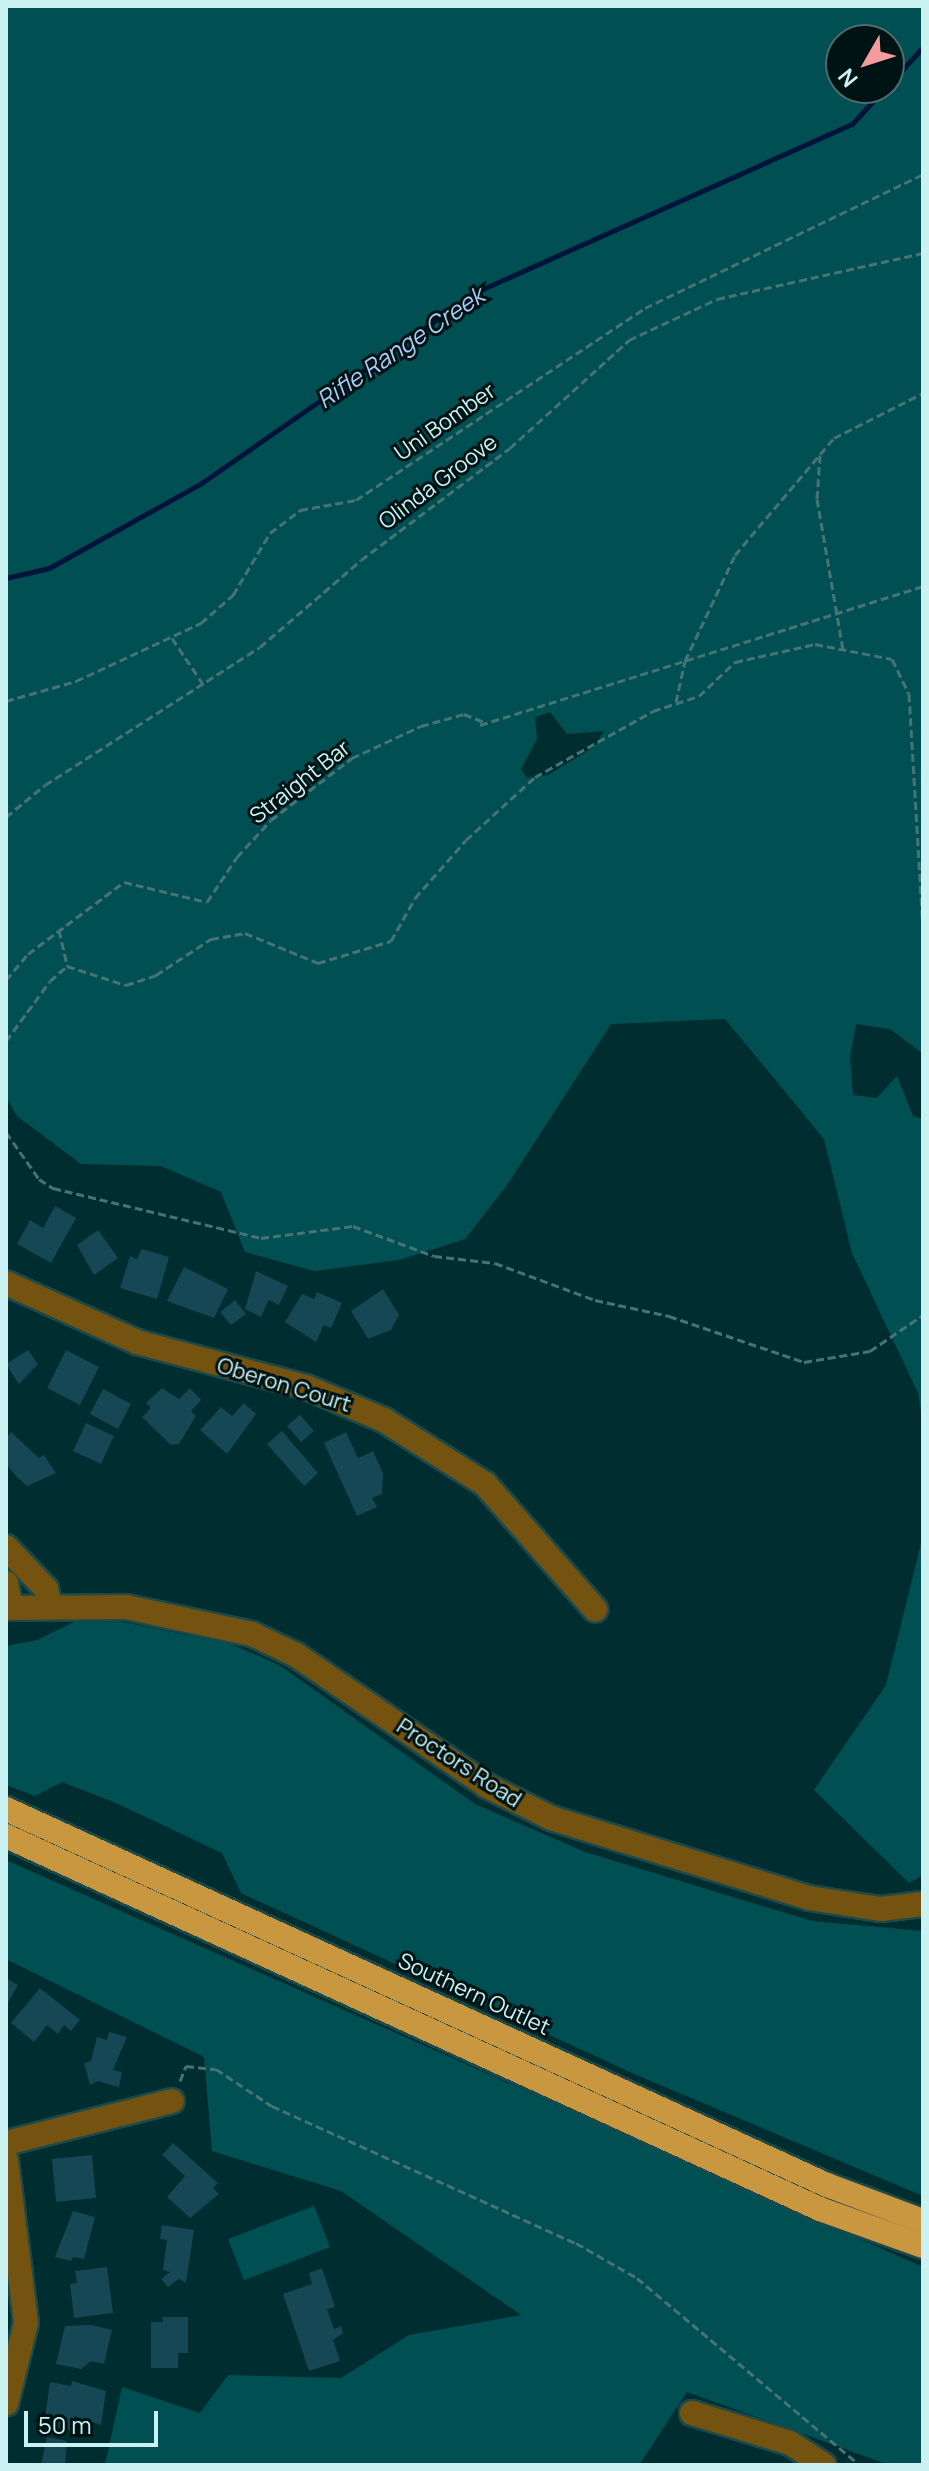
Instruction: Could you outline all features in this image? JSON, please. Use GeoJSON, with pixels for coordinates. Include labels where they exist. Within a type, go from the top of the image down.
{"type":"FeatureCollection","features":[{"type":"Feature","properties":{"kind":"highway","name":"Southern Outlet"},"geometry":{"type":"LineString","coordinates":[[6,1809],[827,2185],[923,2221]]}},
{"type":"Feature","properties":{"kind":"highway"},"geometry":{"type":"LineString","coordinates":[[6,1836],[809,2204],[923,2246]]}},
{"type":"Feature","properties":{"kind":"street","name":"Oberon Court"},"geometry":{"type":"LineString","coordinates":[[6,1283],[137,1342],[306,1387],[384,1420],[485,1484],[595,1609]]}},
{"type":"Feature","properties":{"kind":"street"},"geometry":{"type":"LineString","coordinates":[[6,1547],[38,1578],[50,1607]]}},
{"type":"Feature","properties":{"kind":"street"},"geometry":{"type":"LineString","coordinates":[[6,1583],[8,1608]]}},
{"type":"Feature","properties":{"kind":"street","name":"Proctors Road"},"geometry":{"type":"LineString","coordinates":[[8,1608],[152,1610],[252,1634],[296,1655],[487,1786],[551,1818],[809,1898],[881,1909],[923,1904]]}},
{"type":"Feature","properties":{"kind":"street"},"geometry":{"type":"LineString","coordinates":[[6,2143],[172,2101]]}},
{"type":"Feature","properties":{"kind":"street"},"geometry":{"type":"LineString","coordinates":[[6,2160],[26,2323],[6,2404]]}},
{"type":"Feature","properties":{"kind":"street"},"geometry":{"type":"LineString","coordinates":[[692,2413],[790,2443],[824,2465]]}},
{"type":"Feature","properties":{"kind":"path","name":"Uni Bomber"},"geometry":{"type":"LineString","coordinates":[[6,701],[76,681],[201,623],[233,595],[270,533],[300,510],[356,500],[645,308],[923,174]]}},
{"type":"Feature","properties":{"kind":"path","name":"Olinda Groove"},"geometry":{"type":"LineString","coordinates":[[6,817],[45,785],[260,647],[361,560],[510,448],[629,340],[717,299],[923,253]]}},
{"type":"Feature","properties":{"kind":"path"},"geometry":{"type":"LineString","coordinates":[[676,703],[685,661],[735,555],[834,438],[923,393]]}},
{"type":"Feature","properties":{"kind":"path"},"geometry":{"type":"LineString","coordinates":[[820,455],[817,499],[834,614],[843,650]]}},
{"type":"Feature","properties":{"kind":"path"},"geometry":{"type":"LineString","coordinates":[[480,725],[923,586]]}},
{"type":"Feature","properties":{"kind":"path"},"geometry":{"type":"LineString","coordinates":[[171,637],[203,684]]}},
{"type":"Feature","properties":{"kind":"path"},"geometry":{"type":"LineString","coordinates":[[67,966],[126,985],[156,975],[211,939],[245,933],[318,963],[391,941],[425,886],[535,777],[676,703],[699,696],[735,662],[815,644],[892,659],[909,694],[923,929]]}},
{"type":"Feature","properties":{"kind":"path","name":"Straight Bar"},"geometry":{"type":"LineString","coordinates":[[6,980],[28,954],[124,882],[207,902],[237,857],[271,820],[352,758],[421,726],[464,714],[486,723]]}},
{"type":"Feature","properties":{"kind":"path"},"geometry":{"type":"LineString","coordinates":[[59,930],[67,966]]}},
{"type":"Feature","properties":{"kind":"path"},"geometry":{"type":"LineString","coordinates":[[6,1041],[50,981],[67,966]]}},
{"type":"Feature","properties":{"kind":"path"},"geometry":{"type":"LineString","coordinates":[[6,1132],[39,1179],[53,1188],[261,1238],[353,1226],[434,1256],[495,1263],[595,1300],[669,1316],[804,1362],[870,1351],[923,1315]]}},
{"type":"Feature","properties":{"kind":"path"},"geometry":{"type":"LineString","coordinates":[[172,2101],[186,2066],[216,2069],[272,2106],[576,2243],[637,2278],[860,2465]]}},
{"type":"Feature","properties":{"kind":"shaded area"},"geometry":{"type":"Polygon","coordinates":[[[6,6],[923,6],[923,1054],[890,1029],[856,1024],[850,1057],[853,1095],[877,1098],[897,1076],[913,1116],[923,1119],[923,1423],[918,1393],[852,1253],[824,1139],[725,1019],[611,1024],[507,1185],[465,1239],[399,1260],[314,1271],[245,1252],[221,1192],[161,1166],[81,1164],[17,1116],[6,1097],[6,6]],[[550,712],[535,717],[537,739],[521,769],[527,778],[548,775],[594,747],[604,731],[567,734],[550,712]]]}},
{"type":"Feature","properties":{"kind":"shaded area"},"geometry":{"type":"Polygon","coordinates":[[[923,1535],[923,1875],[909,1883],[814,1790],[886,1685],[923,1535]]]}},
{"type":"Feature","properties":{"kind":"shaded area"},"geometry":{"type":"Polygon","coordinates":[[[118,1621],[231,1644],[279,1665],[475,1804],[585,1852],[812,1921],[923,1931],[923,2196],[632,2073],[241,1893],[222,1853],[116,1803],[62,1782],[35,1796],[6,1785],[6,1646],[37,1640],[74,1622],[118,1621]]]}},
{"type":"Feature","properties":{"kind":"shaded area"},"geometry":{"type":"Polygon","coordinates":[[[6,1860],[923,2267],[923,2465],[889,2465],[687,2392],[639,2465],[105,2465],[122,2387],[200,2413],[228,2375],[341,2378],[409,2335],[521,2315],[341,2191],[212,2151],[204,2057],[6,1959],[6,1860]]]}},
{"type":"Feature","properties":{"kind":"shaded area"},"geometry":{"type":"Polygon","coordinates":[[[314,2206],[330,2247],[244,2280],[228,2239],[314,2206]]]}},
{"type":"Feature","properties":{"kind":"building"},"geometry":{"type":"Polygon","coordinates":[[[55,1206],[76,1218],[51,1263],[17,1244],[30,1220],[43,1228],[55,1206]]]}},
{"type":"Feature","properties":{"kind":"building"},"geometry":{"type":"Polygon","coordinates":[[[98,1230],[118,1258],[94,1275],[77,1245],[98,1230]]]}},
{"type":"Feature","properties":{"kind":"building"},"geometry":{"type":"Polygon","coordinates":[[[142,1249],[169,1257],[157,1299],[120,1288],[130,1256],[137,1259],[142,1249]]]}},
{"type":"Feature","properties":{"kind":"building"},"geometry":{"type":"Polygon","coordinates":[[[184,1267],[228,1289],[214,1318],[167,1301],[184,1267]]]}},
{"type":"Feature","properties":{"kind":"building"},"geometry":{"type":"Polygon","coordinates":[[[256,1271],[288,1286],[279,1305],[269,1300],[261,1317],[245,1309],[256,1271]]]}},
{"type":"Feature","properties":{"kind":"building"},"geometry":{"type":"Polygon","coordinates":[[[383,1289],[399,1315],[391,1330],[368,1339],[351,1311],[383,1289]]]}},
{"type":"Feature","properties":{"kind":"building"},"geometry":{"type":"Polygon","coordinates":[[[317,1292],[342,1303],[331,1328],[324,1325],[316,1342],[285,1322],[302,1294],[314,1299],[317,1292]]]}},
{"type":"Feature","properties":{"kind":"building"},"geometry":{"type":"Polygon","coordinates":[[[235,1300],[246,1314],[231,1325],[220,1312],[235,1300]]]}},
{"type":"Feature","properties":{"kind":"building"},"geometry":{"type":"Polygon","coordinates":[[[28,1350],[38,1364],[19,1384],[6,1364],[28,1350]]]}},
{"type":"Feature","properties":{"kind":"building"},"geometry":{"type":"Polygon","coordinates":[[[66,1350],[99,1367],[80,1405],[47,1388],[66,1350]]]}},
{"type":"Feature","properties":{"kind":"building"},"geometry":{"type":"Polygon","coordinates":[[[162,1388],[179,1399],[190,1388],[201,1400],[191,1411],[196,1416],[179,1444],[171,1445],[142,1417],[151,1408],[146,1403],[162,1388]]]}},
{"type":"Feature","properties":{"kind":"building"},"geometry":{"type":"Polygon","coordinates":[[[103,1389],[131,1404],[118,1429],[90,1414],[103,1389]]]}},
{"type":"Feature","properties":{"kind":"building"},"geometry":{"type":"Polygon","coordinates":[[[244,1403],[256,1414],[227,1454],[200,1430],[221,1407],[232,1416],[244,1403]]]}},
{"type":"Feature","properties":{"kind":"building"},"geometry":{"type":"Polygon","coordinates":[[[300,1415],[314,1431],[301,1442],[287,1426],[300,1415]]]}},
{"type":"Feature","properties":{"kind":"building"},"geometry":{"type":"Polygon","coordinates":[[[86,1423],[114,1436],[101,1464],[73,1451],[86,1423]]]}},
{"type":"Feature","properties":{"kind":"building"},"geometry":{"type":"Polygon","coordinates":[[[282,1431],[318,1473],[304,1486],[267,1444],[282,1431]]]}},
{"type":"Feature","properties":{"kind":"building"},"geometry":{"type":"Polygon","coordinates":[[[11,1432],[39,1458],[44,1455],[56,1473],[27,1486],[17,1477],[6,1464],[6,1439],[11,1432]]]}},
{"type":"Feature","properties":{"kind":"building"},"geometry":{"type":"Polygon","coordinates":[[[346,1432],[358,1458],[373,1451],[383,1473],[382,1494],[372,1498],[377,1507],[357,1516],[324,1443],[346,1432]]]}},
{"type":"Feature","properties":{"kind":"building"},"geometry":{"type":"Polygon","coordinates":[[[6,1978],[18,1985],[6,2006],[6,1978]]]}},
{"type":"Feature","properties":{"kind":"building"},"geometry":{"type":"Polygon","coordinates":[[[40,1988],[80,2020],[71,2031],[64,2025],[58,2034],[47,2025],[34,2042],[11,2023],[40,1988]]]}},
{"type":"Feature","properties":{"kind":"building"},"geometry":{"type":"Polygon","coordinates":[[[109,2032],[127,2037],[113,2070],[122,2072],[119,2087],[98,2081],[90,2085],[84,2063],[91,2061],[97,2037],[107,2040],[109,2032]]]}},
{"type":"Feature","properties":{"kind":"building"},"geometry":{"type":"Polygon","coordinates":[[[173,2143],[218,2183],[213,2188],[219,2194],[190,2218],[167,2197],[185,2176],[162,2155],[173,2143]]]}},
{"type":"Feature","properties":{"kind":"building"},"geometry":{"type":"Polygon","coordinates":[[[92,2155],[96,2198],[56,2202],[52,2159],[92,2155]]]}},
{"type":"Feature","properties":{"kind":"building"},"geometry":{"type":"Polygon","coordinates":[[[73,2211],[95,2217],[84,2259],[73,2257],[71,2261],[55,2257],[73,2211]]]}},
{"type":"Feature","properties":{"kind":"building"},"geometry":{"type":"Polygon","coordinates":[[[162,2225],[194,2230],[186,2283],[179,2279],[168,2287],[161,2279],[170,2272],[163,2270],[167,2240],[160,2239],[162,2225]]]}},
{"type":"Feature","properties":{"kind":"building"},"geometry":{"type":"Polygon","coordinates":[[[107,2267],[113,2313],[74,2318],[70,2284],[77,2283],[75,2271],[107,2267]]]}},
{"type":"Feature","properties":{"kind":"building"},"geometry":{"type":"Polygon","coordinates":[[[322,2268],[335,2307],[327,2309],[334,2329],[341,2326],[343,2333],[333,2340],[340,2361],[309,2371],[283,2294],[312,2284],[309,2273],[322,2268]]]}},
{"type":"Feature","properties":{"kind":"building"},"geometry":{"type":"Polygon","coordinates":[[[162,2317],[188,2317],[188,2353],[178,2353],[178,2368],[151,2368],[151,2322],[163,2322],[162,2317]]]}},
{"type":"Feature","properties":{"kind":"building"},"geometry":{"type":"Polygon","coordinates":[[[92,2325],[112,2330],[104,2364],[91,2361],[81,2369],[56,2364],[65,2326],[92,2325]]]}},
{"type":"Feature","properties":{"kind":"building"},"geometry":{"type":"Polygon","coordinates":[[[72,2381],[106,2391],[101,2425],[74,2416],[72,2431],[44,2424],[50,2382],[71,2386],[72,2381]]]}},
{"type":"Feature","properties":{"kind":"building"},"geometry":{"type":"Polygon","coordinates":[[[47,2437],[67,2441],[65,2465],[41,2465],[47,2437]]]}},
{"type":"Feature","properties":{"kind":"waterway","name":"Rifle Range Creek"},"geometry":{"type":"LineString","coordinates":[[905,67],[923,47]]}},
{"type":"Feature","properties":{"kind":"waterway","name":"Rifle Range Creek"},"geometry":{"type":"LineString","coordinates":[[6,578],[49,568],[200,484],[476,292],[852,124],[870,104]]}}]}
